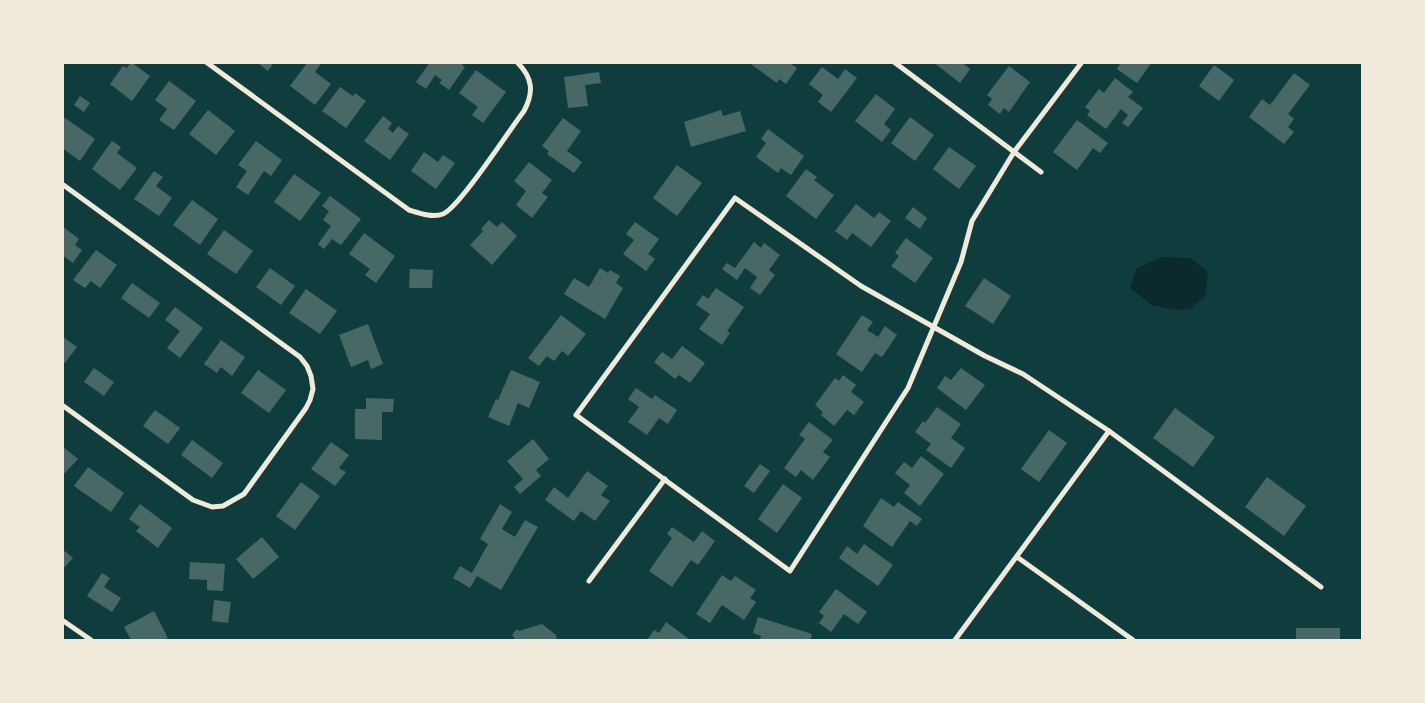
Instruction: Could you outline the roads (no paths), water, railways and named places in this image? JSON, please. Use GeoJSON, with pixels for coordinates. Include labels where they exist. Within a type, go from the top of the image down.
{"type":"FeatureCollection","features":[{"type":"Feature","properties":{"kind":"street"},"geometry":{"type":"LineString","coordinates":[[206,62],[409,210],[431,215],[444,213],[459,200],[524,111],[532,90],[529,78],[518,62]]}},
{"type":"Feature","properties":{"kind":"street"},"geometry":{"type":"LineString","coordinates":[[894,62],[1041,172]]}},
{"type":"Feature","properties":{"kind":"street"},"geometry":{"type":"LineString","coordinates":[[1082,62],[1014,152],[972,221],[961,262],[933,328],[908,388],[790,571],[576,415],[735,198],[861,286],[933,328],[1023,374],[1109,431],[1321,586]]}},
{"type":"Feature","properties":{"kind":"street"},"geometry":{"type":"LineString","coordinates":[[62,184],[300,357],[309,371],[313,389],[306,408],[244,494],[223,506],[212,507],[192,500],[62,405]]}},
{"type":"Feature","properties":{"kind":"street"},"geometry":{"type":"LineString","coordinates":[[956,640],[1109,431]]}},
{"type":"Feature","properties":{"kind":"street"},"geometry":{"type":"LineString","coordinates":[[589,581],[665,479]]}},
{"type":"Feature","properties":{"kind":"street"},"geometry":{"type":"LineString","coordinates":[[1017,557],[1133,640]]}},
{"type":"Feature","properties":{"kind":"street"},"geometry":{"type":"LineString","coordinates":[[62,620],[91,640]]}},
{"type":"Feature","properties":{"kind":"water"},"geometry":{"type":"Polygon","coordinates":[[[1161,257],[1190,258],[1208,272],[1205,296],[1190,309],[1175,310],[1152,305],[1130,288],[1136,269],[1161,257]]]}}]}
